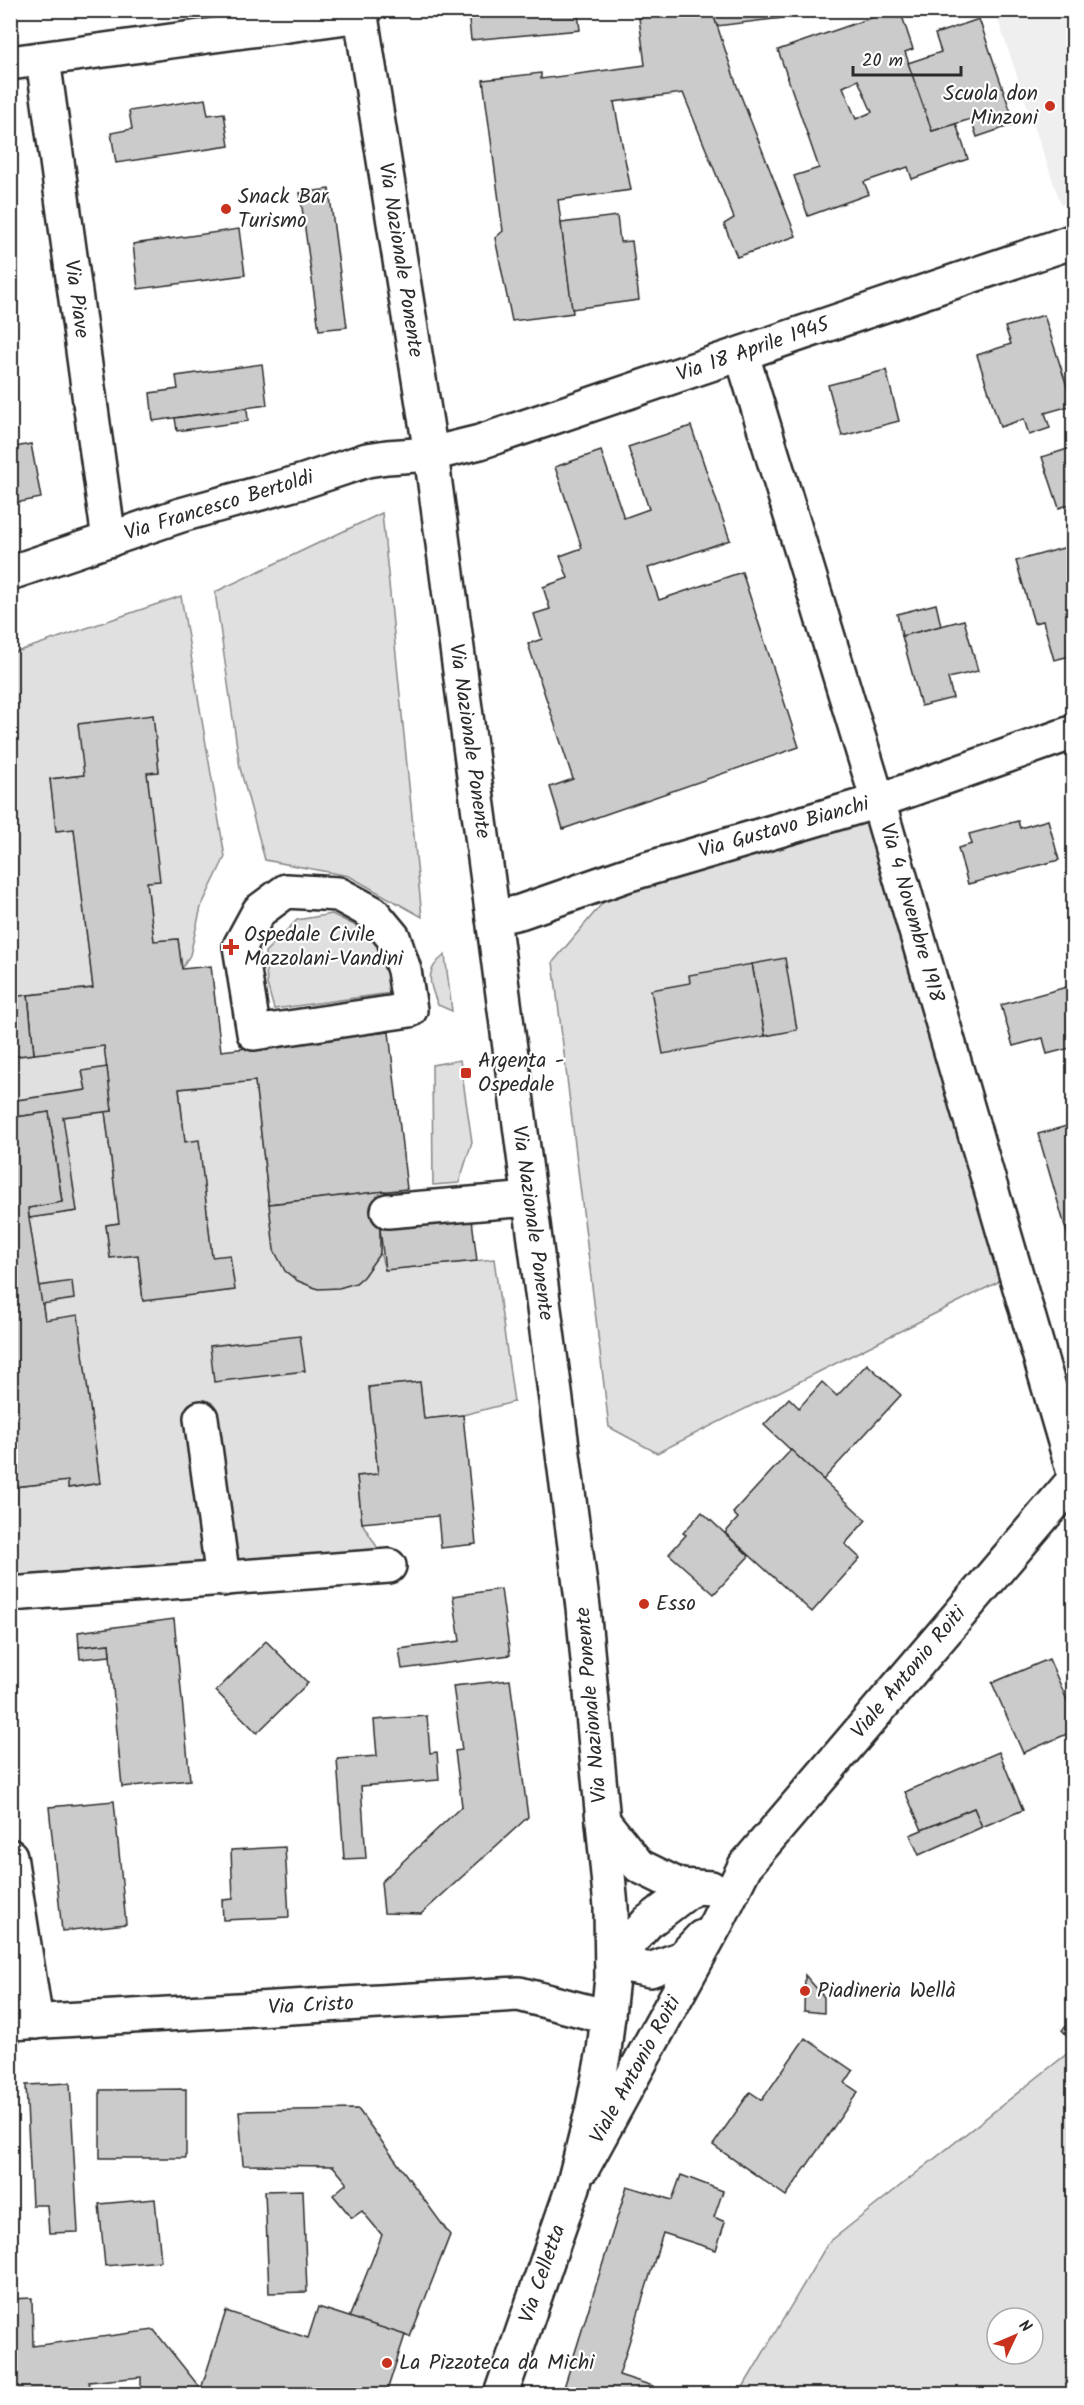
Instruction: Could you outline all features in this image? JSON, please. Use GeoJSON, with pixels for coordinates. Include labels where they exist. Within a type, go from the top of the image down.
{"type":"FeatureCollection","features":[{"type":"Feature","properties":{"kind":"street"},"geometry":{"type":"LineString","coordinates":[[10,63],[360,13]]}},
{"type":"Feature","properties":{"kind":"street","name":"Via Nazionale Ponente"},"geometry":{"type":"LineString","coordinates":[[360,13],[431,454],[583,1607],[611,1907],[612,1962],[604,2051],[592,2112],[573,2187]]}},
{"type":"Feature","properties":{"kind":"street","name":"Via Piave"},"geometry":{"type":"LineString","coordinates":[[43,58],[109,540]]}},
{"type":"Feature","properties":{"kind":"street","name":"Via 18 Aprile 1945"},"geometry":{"type":"LineString","coordinates":[[431,454],[480,442],[1074,241]]}},
{"type":"Feature","properties":{"kind":"street","name":"Via 4 Novembre 1918"},"geometry":{"type":"LineString","coordinates":[[742,355],[878,801],[1074,1473]]}},
{"type":"Feature","properties":{"kind":"street","name":"Via Francesco Bertoldi"},"geometry":{"type":"LineString","coordinates":[[10,573],[181,515],[304,481],[368,460],[431,454]]}},
{"type":"Feature","properties":{"kind":"street","name":"Via Gustavo Bianchi"},"geometry":{"type":"LineString","coordinates":[[493,918],[520,912],[626,875],[878,801],[1074,732]]}},
{"type":"Feature","properties":{"kind":"street"},"geometry":{"type":"LineString","coordinates":[[286,891],[338,894],[373,913],[393,937],[404,970],[410,1010],[254,1033],[240,946],[259,911],[286,891]]}},
{"type":"Feature","properties":{"kind":"street"},"geometry":{"type":"LineString","coordinates":[[388,1211],[529,1199]]}},
{"type":"Feature","properties":{"kind":"street"},"geometry":{"type":"LineString","coordinates":[[201,1418],[223,1579]]}},
{"type":"Feature","properties":{"kind":"street","name":"Viale Antonio Roiti"},"geometry":{"type":"LineString","coordinates":[[573,2187],[745,1866],[1074,1480]]}},
{"type":"Feature","properties":{"kind":"street"},"geometry":{"type":"LineString","coordinates":[[10,1594],[389,1566]]}},
{"type":"Feature","properties":{"kind":"street","name":"Viale Antonio Roiti"},"geometry":{"type":"LineString","coordinates":[[603,1821],[639,1866],[680,1886],[712,1888],[745,1866]]}},
{"type":"Feature","properties":{"kind":"street"},"geometry":{"type":"LineString","coordinates":[[10,1856],[23,2022]]}},
{"type":"Feature","properties":{"kind":"street","name":"Viale Antonio Roiti"},"geometry":{"type":"LineString","coordinates":[[612,1962],[648,1922],[694,1887]]}},
{"type":"Feature","properties":{"kind":"street","name":"Viale Antonio Roiti"},"geometry":{"type":"LineString","coordinates":[[612,1962],[650,1970],[682,1958],[717,1922]]}},
{"type":"Feature","properties":{"kind":"street","name":"Via Cristo"},"geometry":{"type":"LineString","coordinates":[[23,2022],[519,1994],[608,2017]]}},
{"type":"Feature","properties":{"kind":"street","name":"Via Celletta"},"geometry":{"type":"LineString","coordinates":[[501,2394],[573,2187]]}},
{"type":"Feature","properties":{"kind":"shaded area","name":"Scuola don Minzoni"},"geometry":{"type":"Polygon","coordinates":[[[995,11],[1073,11],[1073,201],[1061,205],[995,11]]]}},
{"type":"Feature","properties":{"kind":"shaded area"},"geometry":{"type":"Polygon","coordinates":[[[382,513],[422,917],[349,876],[265,860],[240,768],[215,592],[382,513]]]}},
{"type":"Feature","properties":{"kind":"shaded area"},"geometry":{"type":"Polygon","coordinates":[[[181,596],[225,857],[201,907],[190,955],[182,969],[178,939],[154,941],[147,882],[159,880],[147,773],[159,771],[153,715],[84,775],[50,779],[57,831],[74,829],[93,988],[11,997],[10,654],[181,596]]]}},
{"type":"Feature","properties":{"kind":"shaded area"},"geometry":{"type":"Polygon","coordinates":[[[878,801],[1016,1273],[657,1453],[609,1427],[553,962],[626,875],[878,801]]]}},
{"type":"Feature","properties":{"kind":"shaded area"},"geometry":{"type":"Polygon","coordinates":[[[332,914],[360,928],[387,950],[391,993],[274,1009],[267,984],[265,952],[297,920],[332,914]]]}},
{"type":"Feature","properties":{"kind":"shaded area"},"geometry":{"type":"Polygon","coordinates":[[[445,955],[452,1011],[438,1005],[430,978],[434,966],[445,955]]]}},
{"type":"Feature","properties":{"kind":"shaded area"},"geometry":{"type":"Polygon","coordinates":[[[104,1046],[107,1067],[82,1071],[86,1090],[11,1101],[10,1057],[104,1046]]]}},
{"type":"Feature","properties":{"kind":"shaded area"},"geometry":{"type":"Polygon","coordinates":[[[460,1060],[472,1142],[459,1183],[433,1185],[432,1065],[460,1060]]]}},
{"type":"Feature","properties":{"kind":"shaded area"},"geometry":{"type":"Polygon","coordinates":[[[255,1081],[269,1204],[378,1192],[380,1253],[385,1270],[494,1259],[514,1402],[463,1415],[424,1419],[420,1382],[369,1387],[378,1474],[357,1476],[362,1523],[389,1566],[11,1594],[10,1499],[16,1498],[14,1487],[68,1481],[69,1488],[100,1483],[78,1316],[45,1320],[29,1218],[77,1211],[58,1113],[105,1111],[119,1223],[106,1225],[110,1258],[138,1255],[143,1301],[234,1290],[212,1257],[199,1141],[185,1142],[179,1089],[255,1081]]]}},
{"type":"Feature","properties":{"kind":"shaded area"},"geometry":{"type":"Polygon","coordinates":[[[1073,2049],[1073,2394],[739,2394],[828,2243],[1073,2049]]]}},
{"type":"Feature","properties":{"kind":"building"},"geometry":{"type":"Polygon","coordinates":[[[468,10],[599,10],[599,12],[578,14],[580,30],[471,40],[468,10]]]}},
{"type":"Feature","properties":{"kind":"building"},"geometry":{"type":"Polygon","coordinates":[[[638,10],[712,10],[737,86],[796,236],[737,257],[724,224],[734,218],[683,93],[614,102],[631,190],[558,200],[573,313],[512,321],[495,238],[503,231],[483,80],[541,73],[541,79],[645,65],[638,10]]]}},
{"type":"Feature","properties":{"kind":"building"},"geometry":{"type":"Polygon","coordinates":[[[712,10],[782,10],[782,18],[717,26],[712,10]]]}},
{"type":"Feature","properties":{"kind":"building"},"geometry":{"type":"Polygon","coordinates":[[[894,10],[900,10],[913,49],[905,52],[932,131],[956,124],[968,159],[912,179],[908,167],[864,182],[869,194],[808,216],[794,176],[819,168],[778,50],[894,10]],[[858,80],[843,87],[856,119],[872,112],[858,80]]]}},
{"type":"Feature","properties":{"kind":"building"},"geometry":{"type":"Polygon","coordinates":[[[979,19],[1015,124],[977,137],[971,119],[932,131],[908,63],[941,52],[935,34],[979,19]]]}},
{"type":"Feature","properties":{"kind":"building"},"geometry":{"type":"Polygon","coordinates":[[[205,99],[208,115],[224,113],[229,146],[116,163],[111,133],[132,129],[129,111],[205,99]]]}},
{"type":"Feature","properties":{"kind":"building"},"geometry":{"type":"Polygon","coordinates":[[[329,189],[347,327],[319,330],[300,193],[329,189]]]}},
{"type":"Feature","properties":{"kind":"building"},"geometry":{"type":"Polygon","coordinates":[[[617,216],[620,242],[632,241],[639,300],[572,309],[561,223],[617,216]]]}},
{"type":"Feature","properties":{"kind":"building"},"geometry":{"type":"Polygon","coordinates":[[[239,229],[245,275],[138,289],[133,244],[239,229]]]}},
{"type":"Feature","properties":{"kind":"building"},"geometry":{"type":"Polygon","coordinates":[[[1044,315],[1073,405],[1045,413],[1050,428],[1029,435],[1024,419],[1000,427],[977,355],[1011,344],[1005,327],[1044,315]]]}},
{"type":"Feature","properties":{"kind":"building"},"geometry":{"type":"Polygon","coordinates":[[[262,364],[267,405],[153,421],[150,393],[178,389],[176,376],[262,364]]]}},
{"type":"Feature","properties":{"kind":"building"},"geometry":{"type":"Polygon","coordinates":[[[886,370],[899,421],[842,436],[828,385],[886,370]]]}},
{"type":"Feature","properties":{"kind":"building"},"geometry":{"type":"Polygon","coordinates":[[[247,408],[248,421],[177,431],[175,418],[247,408]]]}},
{"type":"Feature","properties":{"kind":"building"},"geometry":{"type":"Polygon","coordinates":[[[691,426],[730,540],[648,568],[659,600],[742,572],[799,747],[563,829],[550,787],[573,779],[528,644],[542,639],[534,614],[550,609],[543,587],[568,578],[560,556],[582,548],[555,467],[601,451],[624,518],[649,509],[628,447],[691,426]]]}},
{"type":"Feature","properties":{"kind":"building"},"geometry":{"type":"Polygon","coordinates":[[[31,444],[41,498],[10,504],[10,448],[31,444]]]}},
{"type":"Feature","properties":{"kind":"building"},"geometry":{"type":"Polygon","coordinates":[[[1074,447],[1074,503],[1059,508],[1042,457],[1074,447]]]}},
{"type":"Feature","properties":{"kind":"building"},"geometry":{"type":"Polygon","coordinates":[[[1074,545],[1074,655],[1054,660],[1043,621],[1034,623],[1016,561],[1074,545]]]}},
{"type":"Feature","properties":{"kind":"building"},"geometry":{"type":"Polygon","coordinates":[[[936,604],[941,626],[902,636],[897,614],[936,604]]]}},
{"type":"Feature","properties":{"kind":"building"},"geometry":{"type":"Polygon","coordinates":[[[964,620],[978,671],[948,678],[953,698],[921,706],[902,636],[964,620]]]}},
{"type":"Feature","properties":{"kind":"building"},"geometry":{"type":"Polygon","coordinates":[[[153,715],[159,772],[147,773],[160,881],[147,882],[154,941],[178,939],[182,969],[211,966],[221,1051],[389,1032],[407,1189],[269,1204],[255,1081],[179,1089],[185,1142],[199,1140],[212,1257],[230,1255],[235,1290],[143,1301],[138,1255],[110,1258],[106,1225],[119,1223],[105,1111],[112,1111],[104,1046],[34,1054],[28,995],[93,988],[74,829],[56,831],[50,779],[84,775],[78,724],[153,715]]]}},
{"type":"Feature","properties":{"kind":"building"},"geometry":{"type":"Polygon","coordinates":[[[1048,820],[1059,860],[968,884],[958,848],[972,844],[969,834],[1018,821],[1020,828],[1048,820]]]}},
{"type":"Feature","properties":{"kind":"building"},"geometry":{"type":"Polygon","coordinates":[[[785,958],[797,1030],[765,1036],[752,964],[785,958]]]}},
{"type":"Feature","properties":{"kind":"building"},"geometry":{"type":"Polygon","coordinates":[[[752,964],[765,1036],[663,1054],[651,990],[690,983],[689,975],[752,964]]]}},
{"type":"Feature","properties":{"kind":"building"},"geometry":{"type":"Polygon","coordinates":[[[1074,985],[1074,1047],[1047,1054],[1043,1038],[1013,1046],[1001,1005],[1074,985]]]}},
{"type":"Feature","properties":{"kind":"building"},"geometry":{"type":"Polygon","coordinates":[[[28,995],[34,1054],[10,1057],[10,997],[28,995]]]}},
{"type":"Feature","properties":{"kind":"building"},"geometry":{"type":"Polygon","coordinates":[[[107,1067],[112,1111],[63,1117],[77,1211],[29,1218],[28,1208],[62,1202],[49,1112],[10,1118],[10,1101],[86,1090],[82,1071],[107,1067]]]}},
{"type":"Feature","properties":{"kind":"building"},"geometry":{"type":"Polygon","coordinates":[[[49,1112],[62,1202],[28,1208],[29,1218],[45,1320],[78,1315],[100,1483],[68,1488],[68,1481],[14,1487],[16,1498],[10,1499],[10,1118],[49,1112]]]}},
{"type":"Feature","properties":{"kind":"building"},"geometry":{"type":"Polygon","coordinates":[[[1074,1124],[1074,1257],[1038,1134],[1074,1124]]]}},
{"type":"Feature","properties":{"kind":"building"},"geometry":{"type":"Polygon","coordinates":[[[385,1191],[390,1228],[380,1229],[380,1253],[356,1283],[339,1288],[318,1289],[298,1281],[285,1271],[274,1250],[269,1204],[385,1191]]]}},
{"type":"Feature","properties":{"kind":"building"},"geometry":{"type":"Polygon","coordinates":[[[472,1220],[477,1261],[385,1270],[380,1229],[472,1220]]]}},
{"type":"Feature","properties":{"kind":"building"},"geometry":{"type":"Polygon","coordinates":[[[72,1281],[74,1299],[42,1304],[39,1286],[72,1281]]]}},
{"type":"Feature","properties":{"kind":"building"},"geometry":{"type":"Polygon","coordinates":[[[300,1336],[305,1371],[214,1382],[210,1346],[300,1336]]]}},
{"type":"Feature","properties":{"kind":"building"},"geometry":{"type":"Polygon","coordinates":[[[867,1364],[901,1395],[823,1480],[764,1425],[789,1398],[799,1408],[822,1382],[837,1396],[867,1364]]]}},
{"type":"Feature","properties":{"kind":"building"},"geometry":{"type":"Polygon","coordinates":[[[420,1382],[424,1419],[463,1415],[476,1544],[441,1548],[438,1516],[362,1523],[357,1476],[378,1474],[369,1387],[420,1382]]]}},
{"type":"Feature","properties":{"kind":"building"},"geometry":{"type":"Polygon","coordinates":[[[791,1450],[866,1520],[845,1544],[860,1558],[812,1612],[725,1533],[738,1518],[733,1513],[791,1450]]]}},
{"type":"Feature","properties":{"kind":"building"},"geometry":{"type":"Polygon","coordinates":[[[702,1512],[749,1556],[714,1594],[669,1554],[686,1535],[683,1533],[702,1512]]]}},
{"type":"Feature","properties":{"kind":"building"},"geometry":{"type":"Polygon","coordinates":[[[501,1589],[510,1655],[402,1669],[399,1649],[460,1641],[453,1596],[501,1589]]]}},
{"type":"Feature","properties":{"kind":"building"},"geometry":{"type":"Polygon","coordinates":[[[174,1619],[190,1780],[122,1787],[109,1644],[79,1647],[78,1632],[174,1619]]]}},
{"type":"Feature","properties":{"kind":"building"},"geometry":{"type":"Polygon","coordinates":[[[266,1641],[308,1683],[257,1733],[216,1691],[266,1641]]]}},
{"type":"Feature","properties":{"kind":"building"},"geometry":{"type":"Polygon","coordinates":[[[109,1644],[110,1656],[80,1659],[79,1647],[109,1644]]]}},
{"type":"Feature","properties":{"kind":"building"},"geometry":{"type":"Polygon","coordinates":[[[1049,1659],[1074,1716],[1074,1731],[1023,1753],[992,1683],[1049,1659]]]}},
{"type":"Feature","properties":{"kind":"building"},"geometry":{"type":"Polygon","coordinates":[[[510,1680],[528,1817],[421,1914],[384,1913],[381,1882],[462,1806],[455,1751],[462,1750],[453,1686],[510,1680]]]}},
{"type":"Feature","properties":{"kind":"building"},"geometry":{"type":"Polygon","coordinates":[[[427,1716],[430,1753],[437,1752],[439,1780],[361,1786],[366,1858],[344,1859],[337,1759],[377,1756],[374,1720],[427,1716]]]}},
{"type":"Feature","properties":{"kind":"building"},"geometry":{"type":"Polygon","coordinates":[[[999,1752],[1023,1810],[982,1827],[974,1808],[922,1830],[905,1792],[999,1752]]]}},
{"type":"Feature","properties":{"kind":"building"},"geometry":{"type":"Polygon","coordinates":[[[114,1801],[126,1924],[62,1931],[49,1807],[114,1801]]]}},
{"type":"Feature","properties":{"kind":"building"},"geometry":{"type":"Polygon","coordinates":[[[974,1808],[982,1827],[919,1855],[910,1835],[974,1808]]]}},
{"type":"Feature","properties":{"kind":"building"},"geometry":{"type":"Polygon","coordinates":[[[285,1847],[289,1917],[223,1920],[222,1900],[233,1899],[231,1850],[285,1847]]]}},
{"type":"Feature","properties":{"kind":"building"},"geometry":{"type":"Polygon","coordinates":[[[805,1975],[824,1997],[824,2013],[804,2011],[805,1975]]]}},
{"type":"Feature","properties":{"kind":"building"},"geometry":{"type":"Polygon","coordinates":[[[1074,2020],[1074,2043],[1062,2030],[1074,2020]]]}},
{"type":"Feature","properties":{"kind":"building"},"geometry":{"type":"Polygon","coordinates":[[[805,2038],[853,2071],[845,2083],[858,2092],[786,2196],[713,2145],[750,2092],[762,2100],[805,2038]]]}},
{"type":"Feature","properties":{"kind":"building"},"geometry":{"type":"Polygon","coordinates":[[[70,2083],[78,2232],[49,2233],[47,2205],[32,2205],[26,2085],[70,2083]]]}},
{"type":"Feature","properties":{"kind":"building"},"geometry":{"type":"Polygon","coordinates":[[[186,2089],[186,2158],[100,2158],[100,2090],[186,2089]]]}},
{"type":"Feature","properties":{"kind":"building"},"geometry":{"type":"Polygon","coordinates":[[[358,2109],[450,2235],[410,2337],[349,2318],[382,2235],[362,2211],[352,2218],[333,2195],[347,2183],[333,2166],[243,2165],[239,2111],[358,2109]]]}},
{"type":"Feature","properties":{"kind":"building"},"geometry":{"type":"Polygon","coordinates":[[[681,2175],[723,2191],[714,2217],[725,2222],[716,2250],[663,2233],[619,2375],[653,2386],[651,2394],[562,2394],[627,2186],[672,2200],[681,2175]]]}},
{"type":"Feature","properties":{"kind":"building"},"geometry":{"type":"Polygon","coordinates":[[[303,2190],[307,2292],[269,2293],[265,2191],[303,2190]]]}},
{"type":"Feature","properties":{"kind":"building"},"geometry":{"type":"Polygon","coordinates":[[[155,2199],[161,2261],[105,2266],[99,2204],[155,2199]]]}},
{"type":"Feature","properties":{"kind":"building"},"geometry":{"type":"Polygon","coordinates":[[[32,2298],[33,2346],[154,2330],[201,2389],[226,2311],[308,2338],[318,2307],[405,2335],[386,2394],[141,2394],[141,2377],[89,2382],[91,2390],[10,2394],[10,2299],[32,2298]]]}},
{"type":"Feature","properties":{"kind":"place","name":"Scuola don Minzoni"},"geometry":{"type":"Point","coordinates":[1050,106]}},
{"type":"Feature","properties":{"kind":"place","name":"Snack Bar Turismo"},"geometry":{"type":"Point","coordinates":[226,209]}},
{"type":"Feature","properties":{"kind":"place","name":"Ospedale Civile Mazzolani-Vandini"},"geometry":{"type":"Point","coordinates":[231,947]}},
{"type":"Feature","properties":{"kind":"place","name":"Argenta - Ospedale"},"geometry":{"type":"Point","coordinates":[466,1073]}},
{"type":"Feature","properties":{"kind":"place","name":"Esso"},"geometry":{"type":"Point","coordinates":[644,1604]}},
{"type":"Feature","properties":{"kind":"place","name":"Piadineria Wellà"},"geometry":{"type":"Point","coordinates":[805,1991]}},
{"type":"Feature","properties":{"kind":"place","name":"La Pizzoteca da Michi"},"geometry":{"type":"Point","coordinates":[387,2363]}}]}
